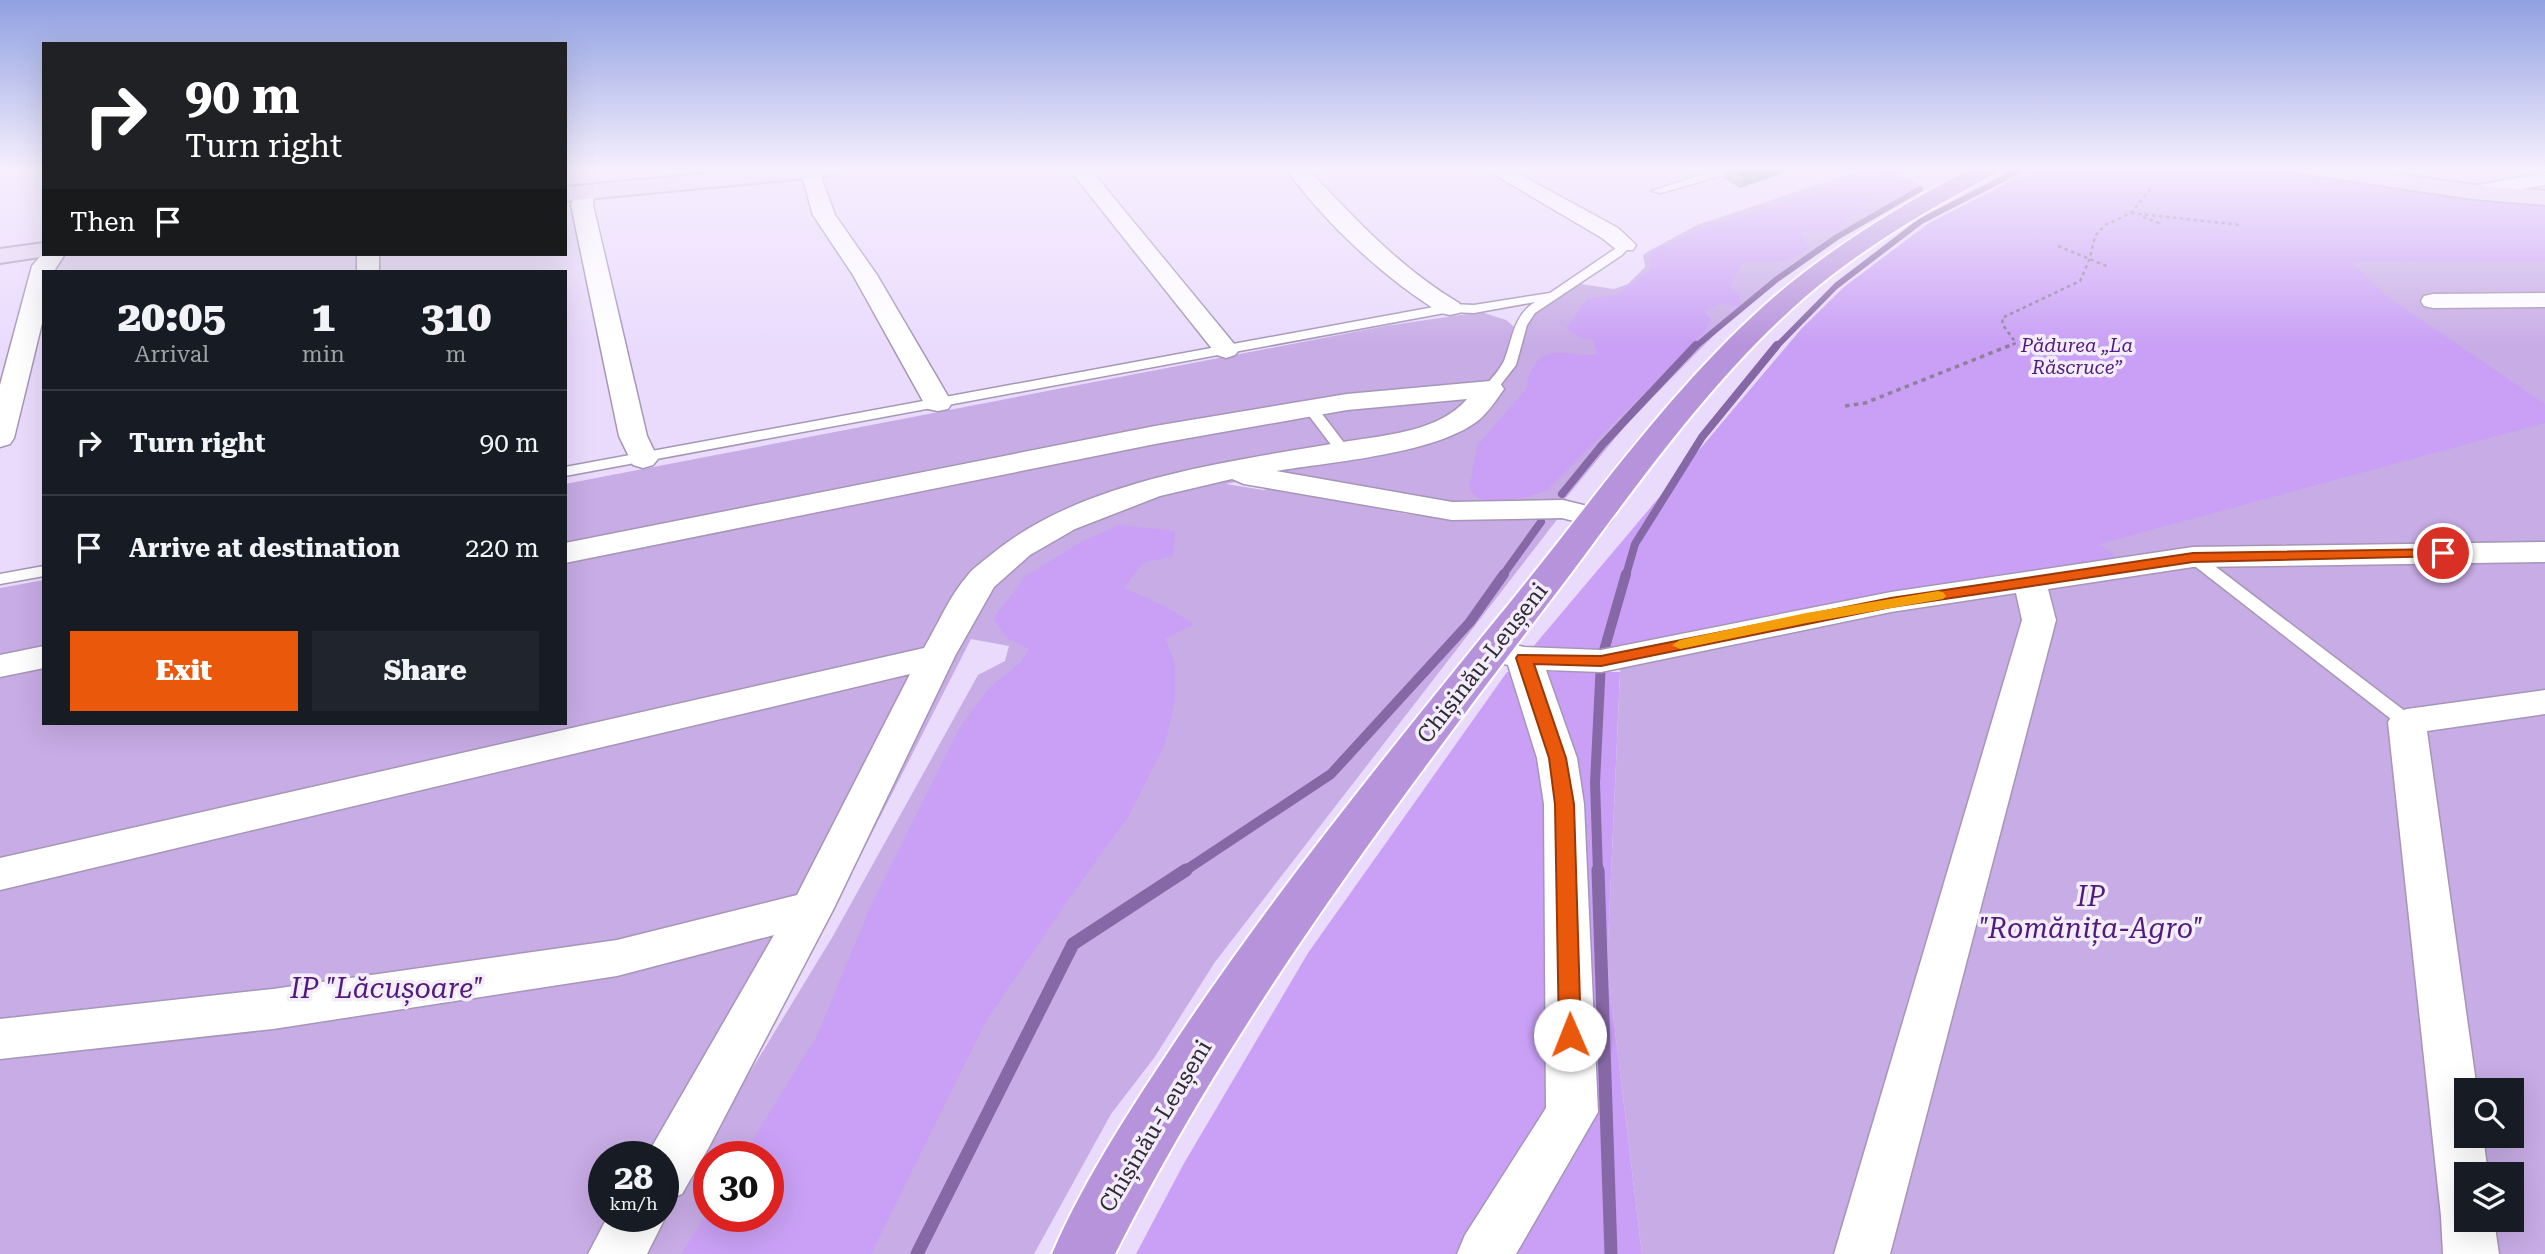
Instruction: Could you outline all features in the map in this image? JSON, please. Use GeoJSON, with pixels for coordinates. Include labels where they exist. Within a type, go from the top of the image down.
{"type":"FeatureCollection","features":[{"type":"Feature","properties":{"kind":"highway","name":"Chișinău-Leușeni"},"geometry":{"type":"LineString","coordinates":[[1083,1254],[1101,1217],[1198,1052],[1308,891],[1508,654],[1597,517],[1708,379],[1774,311],[1858,246],[1889,228]]}},
{"type":"Feature","properties":{"kind":"main road"},"geometry":{"type":"LineString","coordinates":[[0,256],[42,250]]}},
{"type":"Feature","properties":{"kind":"street"},"geometry":{"type":"LineString","coordinates":[[587,228],[633,436],[643,459]]}},
{"type":"Feature","properties":{"kind":"street"},"geometry":{"type":"LineString","coordinates":[[833,228],[865,275],[938,403]]}},
{"type":"Feature","properties":{"kind":"street"},"geometry":{"type":"LineString","coordinates":[[1127,228],[1226,350]]}},
{"type":"Feature","properties":{"kind":"street"},"geometry":{"type":"LineString","coordinates":[[1353,228],[1428,296],[1450,308]]}},
{"type":"Feature","properties":{"kind":"street"},"geometry":{"type":"LineString","coordinates":[[1599,228],[1625,245]]}},
{"type":"Feature","properties":{"kind":"street"},"geometry":{"type":"LineString","coordinates":[[0,438],[42,274]]}},
{"type":"Feature","properties":{"kind":"street"},"geometry":{"type":"LineString","coordinates":[[2433,301],[2545,300]]}},
{"type":"Feature","properties":{"kind":"street"},"geometry":{"type":"LineString","coordinates":[[567,553],[1155,435],[1419,394],[1490,390]]}},
{"type":"Feature","properties":{"kind":"street"},"geometry":{"type":"LineString","coordinates":[[679,1150],[812,908],[937,656],[980,581],[1019,548],[1064,522],[1106,505],[1150,489],[1226,471],[1433,433],[1470,413],[1490,390]]}},
{"type":"Feature","properties":{"kind":"street"},"geometry":{"type":"LineString","coordinates":[[1226,471],[1452,511],[1563,509],[1597,517]]}},
{"type":"Feature","properties":{"kind":"street"},"geometry":{"type":"LineString","coordinates":[[1485,1254],[1572,1112],[1564,804],[1558,758],[1508,654],[1601,661],[1830,613],[2193,557],[2545,552]]}},
{"type":"Feature","properties":{"kind":"street"},"geometry":{"type":"LineString","coordinates":[[1863,1254],[2039,620],[2030,583]]}},
{"type":"Feature","properties":{"kind":"street"},"geometry":{"type":"LineString","coordinates":[[0,874],[937,656]]}},
{"type":"Feature","properties":{"kind":"street"},"geometry":{"type":"LineString","coordinates":[[0,666],[42,657]]}},
{"type":"Feature","properties":{"kind":"street"},"geometry":{"type":"LineString","coordinates":[[2460,1162],[2407,722],[2545,702]]}},
{"type":"Feature","properties":{"kind":"street"},"geometry":{"type":"LineString","coordinates":[[0,1039],[273,1009],[617,958],[812,908]]}},
{"type":"Feature","properties":{"kind":"street"},"geometry":{"type":"LineString","coordinates":[[616,1254],[629,1232]]}},
{"type":"Feature","properties":{"kind":"street"},"geometry":{"type":"LineString","coordinates":[[2468,1232],[2471,1254]]}},
{"type":"Feature","properties":{"kind":"lane"},"geometry":{"type":"LineString","coordinates":[[1490,390],[1509,365],[1521,325],[1530,311],[1618,253],[1625,245]]}},
{"type":"Feature","properties":{"kind":"lane"},"geometry":{"type":"LineString","coordinates":[[567,472],[1450,308],[1487,307],[1551,296]]}},
{"type":"Feature","properties":{"kind":"lane"},"geometry":{"type":"LineString","coordinates":[[1487,307],[1509,313],[1521,325]]}},
{"type":"Feature","properties":{"kind":"lane"},"geometry":{"type":"LineString","coordinates":[[1311,409],[1343,451]]}},
{"type":"Feature","properties":{"kind":"lane"},"geometry":{"type":"LineString","coordinates":[[2193,557],[2407,722]]}},
{"type":"Feature","properties":{"kind":"lane"},"geometry":{"type":"LineString","coordinates":[[0,579],[42,571]]}},
{"type":"Feature","properties":{"kind":"path"},"geometry":{"type":"LineString","coordinates":[[1845,405],[1865,403],[2016,342],[2003,325],[2002,318],[2080,281],[2090,258],[2095,236],[2103,228]]}},
{"type":"Feature","properties":{"kind":"path"},"geometry":{"type":"LineString","coordinates":[[2057,246],[2109,267]]}},
{"type":"Feature","properties":{"kind":"green space","name":"IP \"Lăcușoare\""},"geometry":{"type":"Polygon","coordinates":[[[1692,228],[1849,228],[1832,237],[1751,298],[1631,419],[1565,499],[1454,505],[1283,472],[1226,484],[1263,490],[1274,487],[1406,514],[1462,518],[1559,517],[1215,962],[1154,1058],[1111,1114],[1034,1254],[0,1254],[0,588],[42,580],[42,725],[567,725],[567,484],[1385,326],[1481,312],[1506,320],[1525,336],[1525,324],[1536,309],[1581,284],[1614,289],[1628,284],[1645,267],[1643,255],[1692,228]],[[971,639],[749,1074],[833,936],[978,675],[1005,661],[1009,646],[971,639]]]}},
{"type":"Feature","properties":{"kind":"green space"},"geometry":{"type":"Polygon","coordinates":[[[1707,228],[1841,228],[1839,231],[1802,232],[1803,239],[1812,248],[1786,261],[1742,262],[1730,288],[1740,296],[1740,307],[1720,304],[1704,311],[1712,319],[1703,333],[1546,491],[1523,498],[1482,501],[1469,490],[1477,446],[1527,388],[1527,381],[1534,366],[1540,359],[1554,353],[1597,354],[1593,339],[1580,338],[1566,328],[1588,298],[1617,295],[1650,270],[1651,253],[1707,228]]]}},
{"type":"Feature","properties":{"kind":"green space","name":"Pădurea „La Răscruce”"},"geometry":{"type":"Polygon","coordinates":[[[1923,228],[2545,228],[2545,262],[2350,261],[2389,298],[2545,404],[2545,423],[2099,544],[2126,564],[1621,652],[1532,648],[1802,328],[1844,287],[1923,228]]]}},
{"type":"Feature","properties":{"kind":"green space","name":"IP \"Romănița-Agro\""},"geometry":{"type":"Polygon","coordinates":[[[2388,228],[2545,228],[2545,1254],[1642,1254],[1607,964],[1621,652],[1907,278],[2388,228]]]}},
{"type":"Feature","properties":{"kind":"green space"},"geometry":{"type":"Polygon","coordinates":[[[1119,525],[1175,531],[1173,556],[1143,563],[1124,588],[1166,607],[1194,624],[1165,639],[1175,663],[1175,700],[1165,744],[1128,817],[986,1021],[871,1254],[681,1254],[695,1232],[784,1232],[784,1141],[752,1141],[817,1036],[868,912],[959,729],[988,689],[1021,662],[1029,649],[1009,639],[993,619],[1026,576],[1079,543],[1119,525]]]}},
{"type":"Feature","properties":{"kind":"green space"},"geometry":{"type":"Polygon","coordinates":[[[1507,672],[1620,672],[1607,964],[1642,1254],[1136,1254],[1183,1165],[1308,953],[1507,672]]]}},
{"type":"Feature","properties":{"kind":"waterway"},"geometry":{"type":"LineString","coordinates":[[1695,347],[1777,279],[1853,228]]}},
{"type":"Feature","properties":{"kind":"waterway"},"geometry":{"type":"LineString","coordinates":[[1776,347],[1836,286],[1912,228]]}},
{"type":"Feature","properties":{"kind":"waterway"},"geometry":{"type":"LineString","coordinates":[[1562,494],[1602,445],[1696,345]]}},
{"type":"Feature","properties":{"kind":"waterway"},"geometry":{"type":"LineString","coordinates":[[1626,575],[1635,544],[1702,437],[1777,345]]}},
{"type":"Feature","properties":{"kind":"waterway"},"geometry":{"type":"LineString","coordinates":[[1503,575],[1541,522]]}},
{"type":"Feature","properties":{"kind":"waterway"},"geometry":{"type":"LineString","coordinates":[[1183,872],[1331,774],[1470,622],[1504,574]]}},
{"type":"Feature","properties":{"kind":"waterway"},"geometry":{"type":"LineString","coordinates":[[1598,872],[1595,783],[1601,661],[1626,574]]}},
{"type":"Feature","properties":{"kind":"waterway"},"geometry":{"type":"LineString","coordinates":[[917,1254],[1073,944],[1186,870]]}},
{"type":"Feature","properties":{"kind":"waterway"},"geometry":{"type":"LineString","coordinates":[[1598,870],[1611,1254]]}},
{"type":"Feature","properties":{"kind":"slow traffic"},"geometry":{"type":"LineString","coordinates":[[1680,645],[1806,618],[1938,596]]}},
{"type":"Feature","properties":{"kind":"route"},"geometry":{"type":"LineString","coordinates":[[1570,1035],[1564,804],[1558,758],[1524,658],[1601,661],[1891,602],[2193,557],[2443,553]]}}]}
